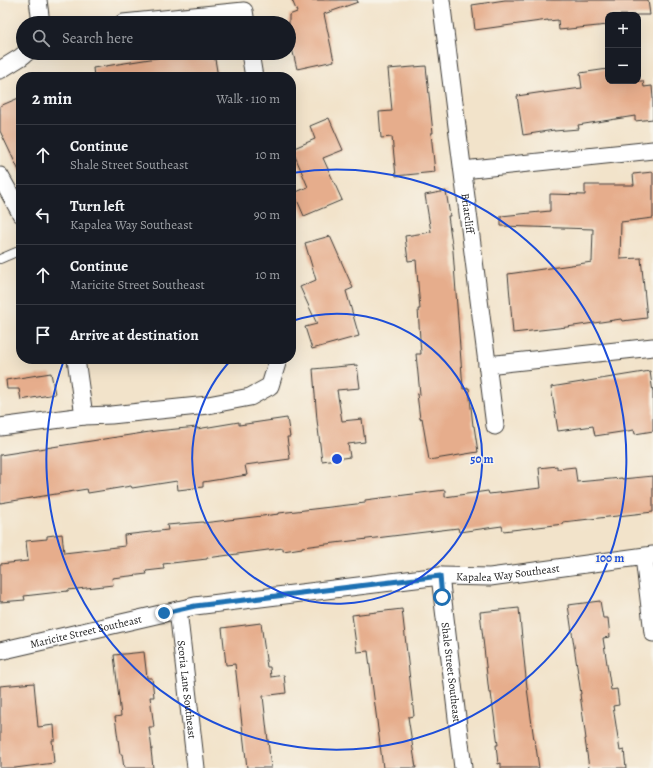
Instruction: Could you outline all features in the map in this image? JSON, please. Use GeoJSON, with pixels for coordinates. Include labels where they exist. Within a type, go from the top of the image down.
{"type":"FeatureCollection","features":[{"type":"Feature","properties":{"kind":"street"},"geometry":{"type":"LineString","coordinates":[[38,0],[41,16]]}},
{"type":"Feature","properties":{"kind":"street","name":"Briarcliff"},"geometry":{"type":"LineString","coordinates":[[441,0],[495,426]]}},
{"type":"Feature","properties":{"kind":"street"},"geometry":{"type":"LineString","coordinates":[[194,16],[244,11],[245,16]]}},
{"type":"Feature","properties":{"kind":"street"},"geometry":{"type":"LineString","coordinates":[[0,70],[16,60]]}},
{"type":"Feature","properties":{"kind":"street"},"geometry":{"type":"LineString","coordinates":[[251,60],[253,72]]}},
{"type":"Feature","properties":{"kind":"street"},"geometry":{"type":"LineString","coordinates":[[463,170],[653,150]]}},
{"type":"Feature","properties":{"kind":"street"},"geometry":{"type":"LineString","coordinates":[[0,176],[16,205]]}},
{"type":"Feature","properties":{"kind":"street"},"geometry":{"type":"LineString","coordinates":[[487,364],[653,347]]}},
{"type":"Feature","properties":{"kind":"street"},"geometry":{"type":"LineString","coordinates":[[77,364],[84,416]]}},
{"type":"Feature","properties":{"kind":"street"},"geometry":{"type":"LineString","coordinates":[[0,427],[84,416],[111,415],[208,405],[250,397],[270,386],[277,364]]}},
{"type":"Feature","properties":{"kind":"street"},"geometry":{"type":"LineString","coordinates":[[648,556],[653,633]]}},
{"type":"Feature","properties":{"kind":"street","name":"Kapalea Way Southeast"},"geometry":{"type":"LineString","coordinates":[[195,606],[440,576],[490,577],[648,556]]}},
{"type":"Feature","properties":{"kind":"street","name":"Shale Street Southeast"},"geometry":{"type":"LineString","coordinates":[[440,576],[463,768]]}},
{"type":"Feature","properties":{"kind":"street","name":"Maricite Street Southeast"},"geometry":{"type":"LineString","coordinates":[[0,650],[195,606]]}},
{"type":"Feature","properties":{"kind":"street","name":"Scoria Lane Southeast"},"geometry":{"type":"LineString","coordinates":[[178,610],[196,768]]}},
{"type":"Feature","properties":{"kind":"lane"},"geometry":{"type":"LineString","coordinates":[[0,259],[16,252]]}},
{"type":"Feature","properties":{"kind":"building"},"geometry":{"type":"Polygon","coordinates":[[[292,0],[357,0],[358,2],[324,14],[334,61],[297,69],[295,60],[296,16],[289,15],[297,12],[292,0]]]}},
{"type":"Feature","properties":{"kind":"building"},"geometry":{"type":"Polygon","coordinates":[[[505,0],[648,0],[650,15],[641,15],[641,12],[605,12],[605,25],[559,30],[558,20],[548,20],[475,30],[472,5],[505,0]]]}},
{"type":"Feature","properties":{"kind":"building"},"geometry":{"type":"Polygon","coordinates":[[[144,60],[215,60],[217,72],[93,72],[93,68],[144,60]]]}},
{"type":"Feature","properties":{"kind":"building"},"geometry":{"type":"Polygon","coordinates":[[[426,66],[433,133],[431,133],[435,172],[396,176],[392,137],[381,138],[379,112],[392,111],[388,69],[426,66]]]}},
{"type":"Feature","properties":{"kind":"building"},"geometry":{"type":"Polygon","coordinates":[[[605,69],[605,84],[641,84],[641,81],[643,81],[644,87],[652,86],[653,119],[635,121],[635,116],[578,125],[579,129],[554,130],[523,135],[517,96],[582,88],[580,73],[605,69]]]}},
{"type":"Feature","properties":{"kind":"building"},"geometry":{"type":"Polygon","coordinates":[[[16,99],[16,165],[0,131],[0,106],[16,99]]]}},
{"type":"Feature","properties":{"kind":"building"},"geometry":{"type":"Polygon","coordinates":[[[329,118],[343,150],[323,158],[342,200],[304,216],[296,198],[296,192],[308,187],[296,158],[296,147],[315,139],[310,126],[329,118]]]}},
{"type":"Feature","properties":{"kind":"building"},"geometry":{"type":"Polygon","coordinates":[[[653,172],[653,218],[621,222],[620,259],[641,258],[647,318],[622,321],[621,319],[513,333],[508,274],[592,262],[593,229],[501,226],[501,216],[550,211],[550,194],[585,195],[585,185],[634,185],[633,174],[653,172]]]}},
{"type":"Feature","properties":{"kind":"building"},"geometry":{"type":"Polygon","coordinates":[[[446,191],[450,216],[448,216],[453,251],[463,389],[469,388],[473,426],[478,452],[429,460],[422,418],[420,419],[417,394],[420,394],[416,354],[421,354],[418,309],[420,309],[416,260],[408,261],[405,236],[431,232],[425,195],[446,191]]]}},
{"type":"Feature","properties":{"kind":"building"},"geometry":{"type":"Polygon","coordinates":[[[330,236],[353,288],[346,291],[359,336],[312,349],[305,327],[317,324],[300,287],[316,280],[305,243],[330,236]]]}},
{"type":"Feature","properties":{"kind":"building"},"geometry":{"type":"Polygon","coordinates":[[[357,365],[360,388],[337,390],[342,421],[362,419],[365,442],[348,444],[350,457],[322,461],[313,369],[357,365]]]}},
{"type":"Feature","properties":{"kind":"building"},"geometry":{"type":"Polygon","coordinates":[[[650,371],[653,393],[653,431],[635,434],[634,430],[595,436],[593,426],[558,431],[551,387],[650,371]]]}},
{"type":"Feature","properties":{"kind":"building"},"geometry":{"type":"Polygon","coordinates":[[[51,373],[55,394],[21,400],[19,389],[7,389],[6,380],[51,373]]]}},
{"type":"Feature","properties":{"kind":"building"},"geometry":{"type":"Polygon","coordinates":[[[287,418],[290,437],[287,437],[290,459],[245,465],[247,475],[203,482],[203,487],[178,490],[177,481],[88,493],[87,489],[0,503],[0,455],[156,431],[197,427],[197,429],[239,422],[239,425],[287,418]]]}},
{"type":"Feature","properties":{"kind":"building"},"geometry":{"type":"Polygon","coordinates":[[[557,466],[557,469],[575,467],[577,482],[653,476],[653,512],[563,522],[564,524],[503,531],[502,526],[459,532],[458,528],[302,547],[283,551],[283,548],[163,564],[164,569],[146,571],[147,574],[112,578],[113,585],[24,596],[25,600],[0,602],[0,564],[28,561],[26,541],[47,539],[47,536],[62,534],[64,553],[125,546],[124,535],[168,530],[167,525],[203,523],[279,514],[365,503],[365,500],[445,490],[445,497],[488,491],[489,494],[541,488],[539,468],[557,466]]]}},
{"type":"Feature","properties":{"kind":"building"},"geometry":{"type":"Polygon","coordinates":[[[600,601],[603,618],[608,618],[610,637],[603,638],[611,690],[617,689],[619,705],[613,706],[620,751],[624,750],[626,768],[589,768],[581,694],[568,605],[600,601]]]}},
{"type":"Feature","properties":{"kind":"building"},"geometry":{"type":"Polygon","coordinates":[[[519,608],[527,688],[539,768],[501,768],[501,763],[498,764],[496,745],[498,745],[491,693],[489,693],[480,612],[519,608]]]}},
{"type":"Feature","properties":{"kind":"building"},"geometry":{"type":"Polygon","coordinates":[[[402,609],[414,716],[408,717],[416,768],[383,768],[368,651],[357,652],[352,615],[402,609]]]}},
{"type":"Feature","properties":{"kind":"building"},"geometry":{"type":"Polygon","coordinates":[[[261,623],[267,667],[270,667],[271,677],[284,675],[286,693],[263,696],[271,768],[247,768],[235,664],[226,665],[222,628],[261,623]]]}},
{"type":"Feature","properties":{"kind":"building"},"geometry":{"type":"Polygon","coordinates":[[[144,652],[147,678],[152,678],[154,697],[150,697],[154,727],[149,727],[153,768],[124,768],[122,754],[120,754],[115,717],[121,716],[114,655],[144,652]]]}},
{"type":"Feature","properties":{"kind":"building"},"geometry":{"type":"Polygon","coordinates":[[[34,683],[38,727],[54,725],[55,740],[52,740],[54,763],[15,768],[0,768],[0,686],[34,683]]]}},
{"type":"Feature","properties":{"kind":"route"},"geometry":{"type":"LineString","coordinates":[[164,613],[195,606],[440,576],[442,597]]}}]}
